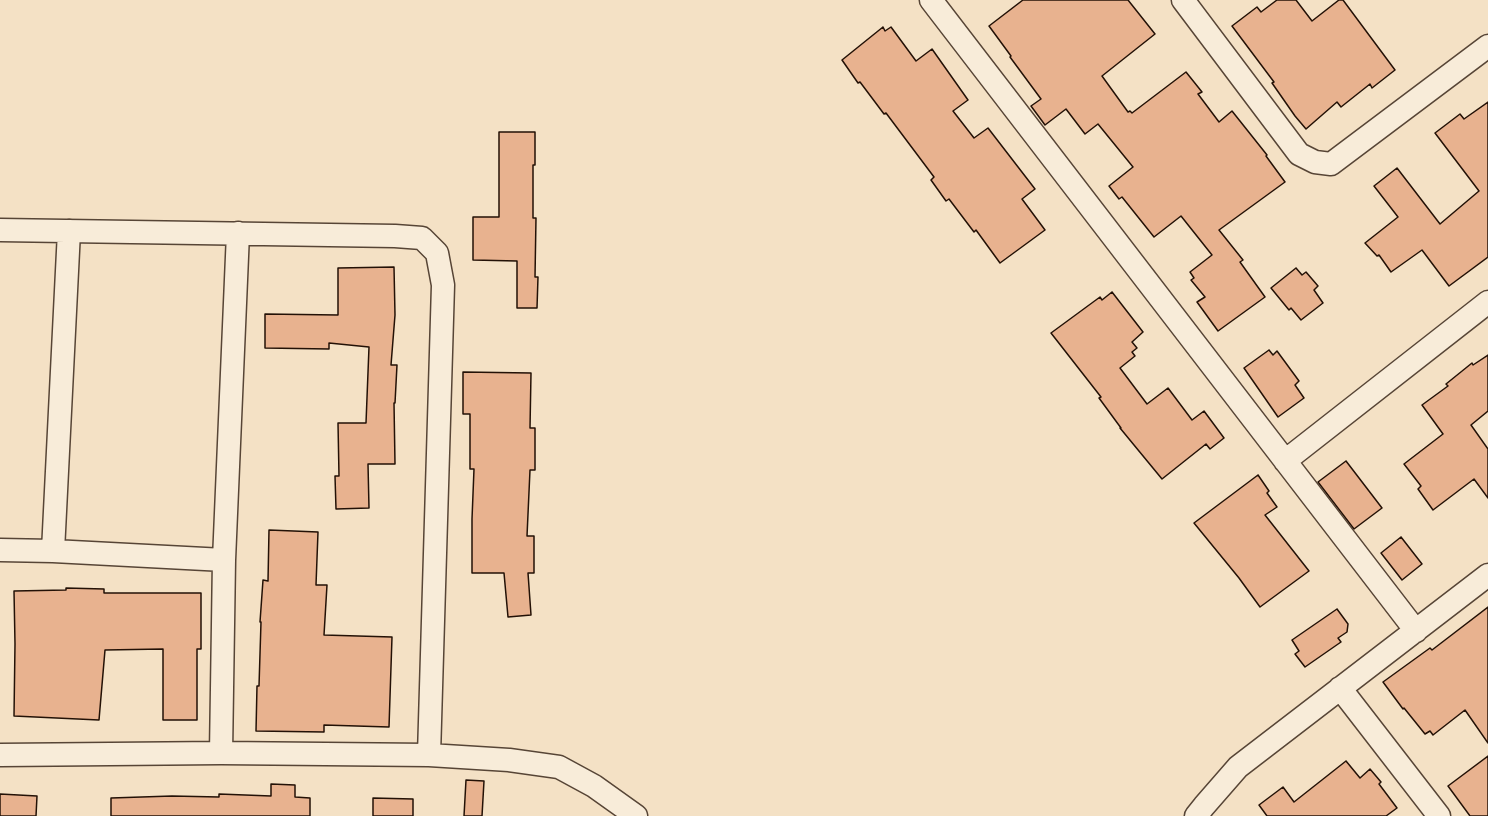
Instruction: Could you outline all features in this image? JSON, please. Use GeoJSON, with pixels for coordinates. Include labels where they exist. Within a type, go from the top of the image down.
{"type":"FeatureCollection","features":[{"type":"Feature","properties":{"kind":"street"},"geometry":{"type":"LineString","coordinates":[[931,0],[1416,631]]}},
{"type":"Feature","properties":{"kind":"street"},"geometry":{"type":"LineString","coordinates":[[1194,4],[1299,154],[1315,162],[1331,164],[1488,46]]}},
{"type":"Feature","properties":{"kind":"street"},"geometry":{"type":"LineString","coordinates":[[0,230],[422,238],[437,253],[443,285],[429,755]]}},
{"type":"Feature","properties":{"kind":"street"},"geometry":{"type":"LineString","coordinates":[[53,551],[69,231]]}},
{"type":"Feature","properties":{"kind":"street"},"geometry":{"type":"LineString","coordinates":[[221,753],[224,560],[238,233]]}},
{"type":"Feature","properties":{"kind":"street"},"geometry":{"type":"LineString","coordinates":[[1285,461],[1488,302]]}},
{"type":"Feature","properties":{"kind":"street"},"geometry":{"type":"LineString","coordinates":[[0,550],[224,560]]}},
{"type":"Feature","properties":{"kind":"street"},"geometry":{"type":"LineString","coordinates":[[1196,816],[1238,767],[1488,575]]}},
{"type":"Feature","properties":{"kind":"street"},"geometry":{"type":"LineString","coordinates":[[1340,688],[1439,816]]}},
{"type":"Feature","properties":{"kind":"street"},"geometry":{"type":"LineString","coordinates":[[0,755],[221,753],[429,755],[509,760],[559,767],[594,786],[636,816]]}},
{"type":"Feature","properties":{"kind":"building"},"geometry":{"type":"Polygon","coordinates":[[[1023,0],[1128,0],[1155,34],[1102,76],[1128,112],[1132,113],[1186,72],[1202,92],[1198,94],[1219,122],[1232,111],[1285,182],[1219,230],[1243,260],[1240,262],[1265,297],[1218,331],[1197,302],[1205,297],[1191,280],[1194,278],[1190,272],[1212,255],[1181,216],[1154,237],[1122,197],[1119,199],[1109,186],[1133,167],[1098,124],[1085,134],[1066,109],[1045,125],[1031,106],[1041,99],[989,26],[1023,0]]]}},
{"type":"Feature","properties":{"kind":"building"},"geometry":{"type":"Polygon","coordinates":[[[1277,0],[1296,0],[1312,21],[1339,0],[1343,0],[1395,70],[1372,88],[1370,84],[1341,107],[1337,102],[1306,129],[1232,26],[1257,7],[1261,12],[1277,0]]]}},
{"type":"Feature","properties":{"kind":"building"},"geometry":{"type":"Polygon","coordinates":[[[883,27],[885,31],[891,27],[916,61],[932,49],[968,100],[953,111],[974,138],[988,128],[1035,189],[1022,199],[1045,230],[1000,263],[949,199],[946,201],[931,180],[934,177],[886,113],[884,114],[860,82],[858,83],[842,60],[883,27]]]}},
{"type":"Feature","properties":{"kind":"building"},"geometry":{"type":"Polygon","coordinates":[[[1488,102],[1488,257],[1449,286],[1422,250],[1391,272],[1379,255],[1377,256],[1365,243],[1398,217],[1374,186],[1397,168],[1440,224],[1479,191],[1435,133],[1460,114],[1464,119],[1488,102]]]}},
{"type":"Feature","properties":{"kind":"building"},"geometry":{"type":"Polygon","coordinates":[[[499,132],[535,132],[533,218],[536,218],[537,308],[517,308],[517,261],[473,260],[473,217],[499,217],[499,132]]]}},
{"type":"Feature","properties":{"kind":"building"},"geometry":{"type":"Polygon","coordinates":[[[394,267],[395,315],[391,365],[397,365],[394,403],[395,464],[368,464],[369,508],[336,509],[335,476],[339,476],[338,423],[366,423],[369,347],[329,343],[329,349],[265,348],[265,314],[338,315],[338,268],[394,267]]]}},
{"type":"Feature","properties":{"kind":"building"},"geometry":{"type":"Polygon","coordinates":[[[1296,268],[1302,275],[1306,272],[1318,286],[1314,290],[1323,303],[1301,320],[1291,308],[1289,310],[1271,288],[1296,268]]]}},
{"type":"Feature","properties":{"kind":"building"},"geometry":{"type":"Polygon","coordinates":[[[1112,292],[1143,332],[1132,342],[1137,348],[1132,352],[1135,356],[1120,368],[1147,404],[1168,388],[1192,420],[1204,411],[1224,438],[1210,449],[1206,444],[1162,479],[1120,428],[1099,398],[1101,397],[1051,333],[1100,297],[1102,300],[1112,292]]]}},
{"type":"Feature","properties":{"kind":"building"},"geometry":{"type":"Polygon","coordinates":[[[1269,350],[1273,355],[1277,351],[1299,381],[1295,385],[1304,398],[1278,417],[1244,368],[1269,350]]]}},
{"type":"Feature","properties":{"kind":"building"},"geometry":{"type":"Polygon","coordinates":[[[1488,355],[1488,411],[1471,425],[1488,449],[1488,498],[1474,479],[1433,510],[1418,489],[1421,486],[1404,464],[1443,434],[1422,405],[1448,386],[1446,384],[1472,363],[1473,365],[1488,355]]]}},
{"type":"Feature","properties":{"kind":"building"},"geometry":{"type":"Polygon","coordinates":[[[463,372],[531,373],[530,428],[535,428],[535,470],[530,470],[527,536],[534,536],[534,573],[528,573],[531,615],[508,617],[504,573],[472,573],[474,469],[470,469],[470,414],[463,414],[463,372]]]}},
{"type":"Feature","properties":{"kind":"building"},"geometry":{"type":"Polygon","coordinates":[[[1346,461],[1382,508],[1354,529],[1318,482],[1346,461]]]}},
{"type":"Feature","properties":{"kind":"building"},"geometry":{"type":"Polygon","coordinates":[[[1258,475],[1277,507],[1265,515],[1309,571],[1260,607],[1194,523],[1258,475]]]}},
{"type":"Feature","properties":{"kind":"building"},"geometry":{"type":"Polygon","coordinates":[[[269,530],[318,532],[316,585],[327,585],[324,635],[392,637],[389,727],[324,725],[324,732],[256,731],[260,622],[263,580],[268,581],[269,530]]]}},
{"type":"Feature","properties":{"kind":"building"},"geometry":{"type":"Polygon","coordinates":[[[1401,537],[1422,564],[1402,580],[1381,553],[1401,537]]]}},
{"type":"Feature","properties":{"kind":"building"},"geometry":{"type":"Polygon","coordinates":[[[66,588],[104,589],[104,593],[201,593],[201,649],[197,649],[197,720],[163,720],[163,649],[105,650],[99,720],[14,716],[14,591],[66,590],[66,588]]]}},
{"type":"Feature","properties":{"kind":"building"},"geometry":{"type":"Polygon","coordinates":[[[1488,607],[1488,743],[1465,710],[1433,735],[1430,731],[1425,734],[1383,682],[1430,648],[1432,650],[1488,607]]]}},
{"type":"Feature","properties":{"kind":"building"},"geometry":{"type":"Polygon","coordinates":[[[1337,609],[1348,624],[1347,632],[1338,638],[1341,642],[1305,667],[1295,654],[1299,651],[1292,640],[1337,609]]]}},
{"type":"Feature","properties":{"kind":"building"},"geometry":{"type":"Polygon","coordinates":[[[1488,756],[1488,816],[1470,816],[1448,786],[1488,756]]]}},
{"type":"Feature","properties":{"kind":"building"},"geometry":{"type":"Polygon","coordinates":[[[1346,761],[1360,778],[1370,769],[1397,808],[1386,816],[1267,816],[1259,805],[1283,787],[1294,802],[1346,761]]]}},
{"type":"Feature","properties":{"kind":"building"},"geometry":{"type":"Polygon","coordinates":[[[466,780],[484,781],[482,816],[464,816],[466,780]]]}},
{"type":"Feature","properties":{"kind":"building"},"geometry":{"type":"Polygon","coordinates":[[[271,784],[295,785],[295,797],[310,798],[310,816],[111,816],[111,798],[219,797],[219,794],[271,796],[271,784]]]}},
{"type":"Feature","properties":{"kind":"building"},"geometry":{"type":"Polygon","coordinates":[[[0,794],[37,796],[36,816],[0,816],[0,794]]]}},
{"type":"Feature","properties":{"kind":"building"},"geometry":{"type":"Polygon","coordinates":[[[373,798],[413,799],[413,816],[373,816],[373,798]]]}}]}
